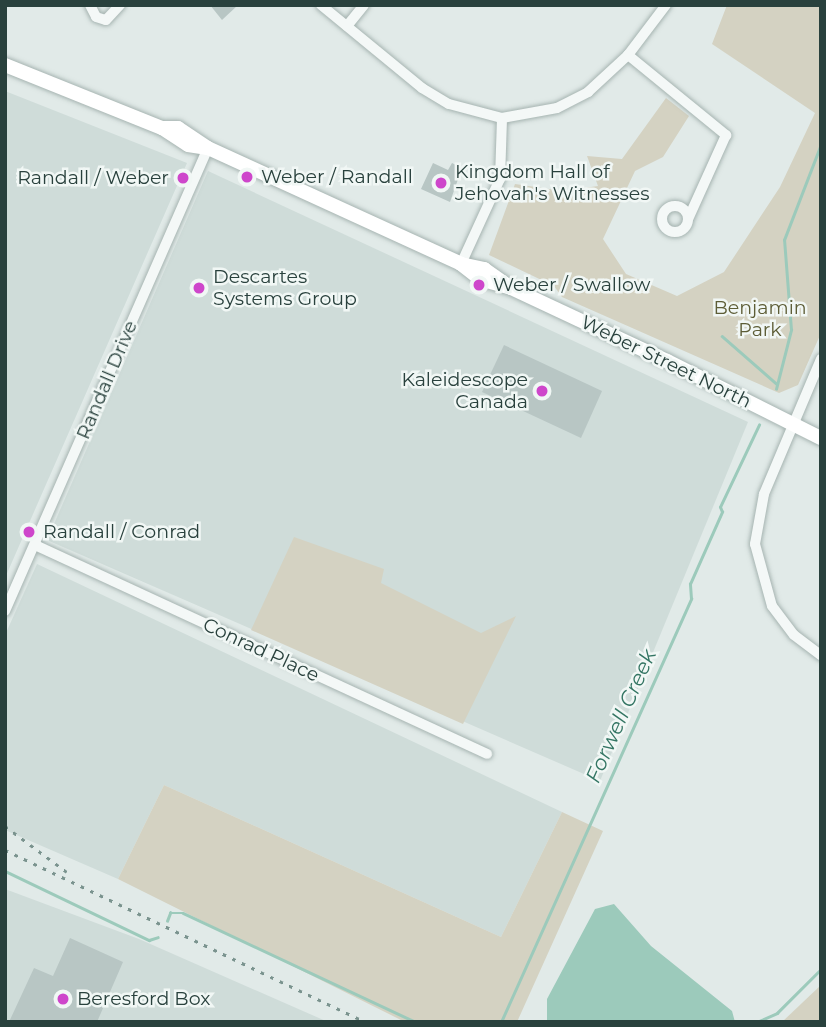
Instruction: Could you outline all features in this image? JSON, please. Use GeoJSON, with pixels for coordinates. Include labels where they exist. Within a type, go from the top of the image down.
{"type":"FeatureCollection","features":[{"type":"Feature","properties":{"kind":"main road","name":"Weber Street North"},"geometry":{"type":"LineString","coordinates":[[5,65],[162,128],[192,135],[208,148],[461,264],[480,279],[511,288],[821,438]]}},
{"type":"Feature","properties":{"kind":"street"},"geometry":{"type":"LineString","coordinates":[[90,5],[96,17],[106,20],[120,5]]}},
{"type":"Feature","properties":{"kind":"street"},"geometry":{"type":"LineString","coordinates":[[321,5],[422,88],[449,104],[502,118],[570,103],[628,55],[666,5]]}},
{"type":"Feature","properties":{"kind":"street"},"geometry":{"type":"LineString","coordinates":[[347,26],[364,5]]}},
{"type":"Feature","properties":{"kind":"street"},"geometry":{"type":"LineString","coordinates":[[628,55],[726,135],[688,219]]}},
{"type":"Feature","properties":{"kind":"street"},"geometry":{"type":"LineString","coordinates":[[461,264],[498,187],[502,118]]}},
{"type":"Feature","properties":{"kind":"street","name":"Randall Drive"},"geometry":{"type":"LineString","coordinates":[[5,611],[208,148]]}},
{"type":"Feature","properties":{"kind":"street"},"geometry":{"type":"LineString","coordinates":[[821,359],[760,505],[756,556],[779,617],[821,655]]}},
{"type":"Feature","properties":{"kind":"street","name":"Conrad Place"},"geometry":{"type":"LineString","coordinates":[[35,545],[487,754]]}},
{"type":"Feature","properties":{"kind":"shaded area"},"geometry":{"type":"Polygon","coordinates":[[[5,91],[187,163],[5,578],[5,91]]]}},
{"type":"Feature","properties":{"kind":"shaded area"},"geometry":{"type":"Polygon","coordinates":[[[208,171],[748,422],[600,781],[47,540],[208,171]]]}},
{"type":"Feature","properties":{"kind":"shaded area"},"geometry":{"type":"Polygon","coordinates":[[[37,564],[562,812],[501,937],[164,785],[118,879],[5,830],[5,635],[37,564]]]}},
{"type":"Feature","properties":{"kind":"shaded area"},"geometry":{"type":"Polygon","coordinates":[[[5,889],[139,939],[328,1022],[5,1022],[5,889]]]}},
{"type":"Feature","properties":{"kind":"shaded area"},"geometry":{"type":"Polygon","coordinates":[[[614,904],[651,946],[732,1011],[735,1022],[547,1022],[547,999],[595,909],[614,904]]]}},
{"type":"Feature","properties":{"kind":"green space","name":"Benjamin Park"},"geometry":{"type":"Polygon","coordinates":[[[727,5],[821,5],[821,333],[798,385],[779,393],[562,297],[554,286],[489,255],[515,184],[563,191],[598,186],[587,156],[622,159],[666,98],[689,116],[663,157],[635,171],[603,239],[626,274],[677,296],[724,272],[780,187],[815,113],[712,44],[727,5]]]}},
{"type":"Feature","properties":{"kind":"green space"},"geometry":{"type":"Polygon","coordinates":[[[294,537],[384,569],[381,583],[481,633],[516,616],[463,724],[251,630],[294,537]]]}},
{"type":"Feature","properties":{"kind":"green space"},"geometry":{"type":"Polygon","coordinates":[[[164,785],[501,937],[562,812],[603,831],[517,1022],[405,1022],[118,879],[164,785]]]}},
{"type":"Feature","properties":{"kind":"green space"},"geometry":{"type":"Polygon","coordinates":[[[821,985],[821,1022],[782,1022],[821,985]]]}},
{"type":"Feature","properties":{"kind":"building"},"geometry":{"type":"Polygon","coordinates":[[[210,5],[238,5],[222,20],[210,5]]]}},
{"type":"Feature","properties":{"kind":"building","name":"Kingdom Hall of Jehovah's Witnesses"},"geometry":{"type":"Polygon","coordinates":[[[433,163],[448,170],[452,163],[462,168],[450,202],[421,189],[433,163]]]}},
{"type":"Feature","properties":{"kind":"building","name":"Kaleidescope Canada"},"geometry":{"type":"Polygon","coordinates":[[[504,345],[602,391],[581,438],[482,392],[504,345]]]}},
{"type":"Feature","properties":{"kind":"building","name":"Beresford Box"},"geometry":{"type":"Polygon","coordinates":[[[70,938],[123,962],[97,1022],[9,1022],[34,968],[53,976],[70,938]]]}},
{"type":"Feature","properties":{"kind":"waterway","name":"Forwell Creek"},"geometry":{"type":"LineString","coordinates":[[776,389],[791,330],[784,240],[821,144]]}},
{"type":"Feature","properties":{"kind":"waterway","name":"Forwell Creek"},"geometry":{"type":"LineString","coordinates":[[722,336],[777,384]]}},
{"type":"Feature","properties":{"kind":"waterway","name":"Forwell Creek"},"geometry":{"type":"LineString","coordinates":[[501,1022],[691,599],[690,584],[722,512],[720,507],[759,425]]}},
{"type":"Feature","properties":{"kind":"waterway","name":"Forwell Creek"},"geometry":{"type":"LineString","coordinates":[[5,871],[149,940],[158,937]]}},
{"type":"Feature","properties":{"kind":"waterway","name":"Forwell Creek"},"geometry":{"type":"LineString","coordinates":[[167,921],[170,913],[183,913],[416,1022]]}},
{"type":"Feature","properties":{"kind":"waterway"},"geometry":{"type":"LineString","coordinates":[[757,1022],[777,1013],[821,969]]}},
{"type":"Feature","properties":{"kind":"railway"},"geometry":{"type":"LineString","coordinates":[[5,826],[67,872]]}},
{"type":"Feature","properties":{"kind":"railway"},"geometry":{"type":"LineString","coordinates":[[5,850],[366,1022]]}},
{"type":"Feature","properties":{"kind":"place","name":"Weber / Randall"},"geometry":{"type":"Point","coordinates":[247,177]}},
{"type":"Feature","properties":{"kind":"place","name":"Randall / Weber"},"geometry":{"type":"Point","coordinates":[183,178]}},
{"type":"Feature","properties":{"kind":"place","name":"Kingdom Hall of Jehovah's Witnesses"},"geometry":{"type":"Point","coordinates":[441,183]}},
{"type":"Feature","properties":{"kind":"place","name":"Weber / Swallow"},"geometry":{"type":"Point","coordinates":[479,285]}},
{"type":"Feature","properties":{"kind":"place","name":"Descartes Systems Group"},"geometry":{"type":"Point","coordinates":[199,288]}},
{"type":"Feature","properties":{"kind":"place","name":"Kaleidescope Canada"},"geometry":{"type":"Point","coordinates":[542,391]}},
{"type":"Feature","properties":{"kind":"place","name":"Randall / Conrad"},"geometry":{"type":"Point","coordinates":[29,532]}},
{"type":"Feature","properties":{"kind":"place","name":"Beresford Box"},"geometry":{"type":"Point","coordinates":[63,999]}}]}
